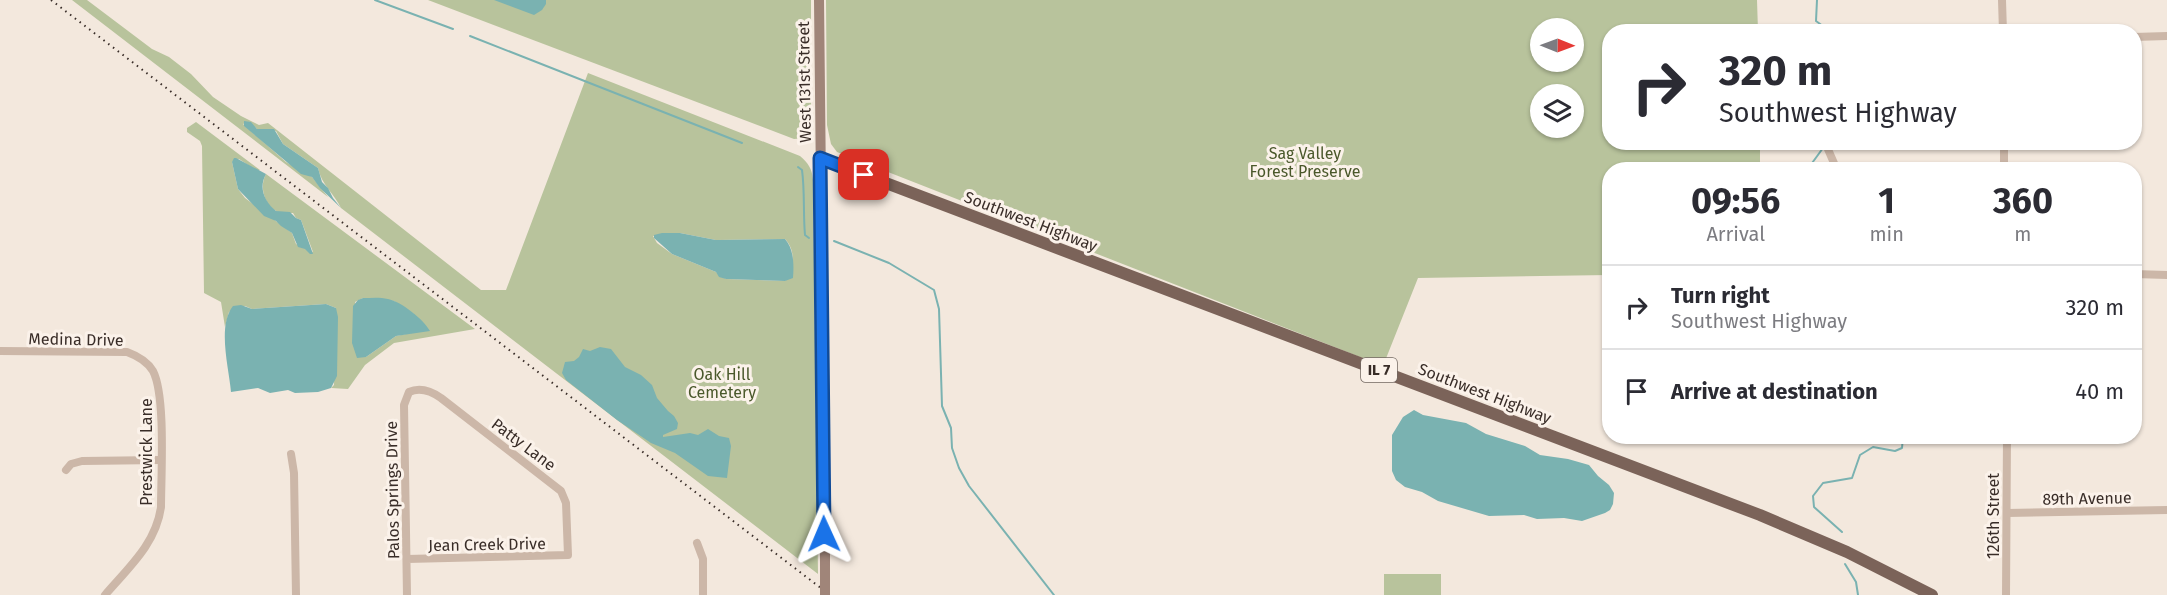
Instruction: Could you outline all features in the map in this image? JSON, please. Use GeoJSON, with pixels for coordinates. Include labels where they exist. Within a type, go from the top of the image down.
{"type":"FeatureCollection","features":[{"type":"Feature","properties":{"kind":"main road","name":"Southwest Highway"},"geometry":{"type":"LineString","coordinates":[[820,158],[1760,515],[1847,552],[1932,595]]}},
{"type":"Feature","properties":{"kind":"street","name":"West 131st Street"},"geometry":{"type":"LineString","coordinates":[[819,0],[825,595]]}},
{"type":"Feature","properties":{"kind":"street"},"geometry":{"type":"LineString","coordinates":[[2002,0],[2003,24]]}},
{"type":"Feature","properties":{"kind":"street"},"geometry":{"type":"LineString","coordinates":[[2142,37],[2167,36]]}},
{"type":"Feature","properties":{"kind":"street"},"geometry":{"type":"LineString","coordinates":[[2142,274],[2167,275]]}},
{"type":"Feature","properties":{"kind":"street","name":"Medina Drive"},"geometry":{"type":"LineString","coordinates":[[0,351],[113,350],[127,352],[148,364]]}},
{"type":"Feature","properties":{"kind":"street","name":"Prestwick Lane"},"geometry":{"type":"LineString","coordinates":[[105,595],[155,533],[161,507],[160,396],[158,383],[148,364]]}},
{"type":"Feature","properties":{"kind":"street","name":"Patty Lane"},"geometry":{"type":"LineString","coordinates":[[415,390],[434,393],[561,490],[566,503],[568,555]]}},
{"type":"Feature","properties":{"kind":"street","name":"Palos Springs Drive"},"geometry":{"type":"LineString","coordinates":[[407,595],[404,405],[407,396],[415,390]]}},
{"type":"Feature","properties":{"kind":"street","name":"126th Street"},"geometry":{"type":"LineString","coordinates":[[2006,595],[2007,444]]}},
{"type":"Feature","properties":{"kind":"street"},"geometry":{"type":"LineString","coordinates":[[291,454],[294,473],[296,595]]}},
{"type":"Feature","properties":{"kind":"street"},"geometry":{"type":"LineString","coordinates":[[66,470],[71,464],[82,461],[160,460]]}},
{"type":"Feature","properties":{"kind":"street","name":"89th Avenue"},"geometry":{"type":"LineString","coordinates":[[2007,513],[2167,510]]}},
{"type":"Feature","properties":{"kind":"street"},"geometry":{"type":"LineString","coordinates":[[697,543],[703,559],[704,595]]}},
{"type":"Feature","properties":{"kind":"street","name":"Jean Creek Drive"},"geometry":{"type":"LineString","coordinates":[[407,559],[568,555]]}},
{"type":"Feature","properties":{"kind":"green space","name":"Oak Hill Cemetery"},"geometry":{"type":"Polygon","coordinates":[[[72,0],[87,0],[152,49],[169,57],[191,74],[213,97],[241,116],[259,125],[268,123],[481,290],[506,290],[588,73],[800,156],[809,166],[813,180],[818,574],[341,208],[322,179],[318,168],[283,144],[276,131],[257,129],[249,123],[243,124],[286,162],[312,177],[328,197],[72,0]],[[680,233],[653,236],[657,243],[672,254],[716,272],[726,279],[785,281],[790,270],[792,254],[785,239],[716,240],[680,233]]]}},
{"type":"Feature","properties":{"kind":"green space"},"geometry":{"type":"Polygon","coordinates":[[[428,0],[811,0],[811,130],[806,138],[794,139],[428,0]]]}},
{"type":"Feature","properties":{"kind":"green space","name":"Sag Valley Forest Preserve"},"geometry":{"type":"Polygon","coordinates":[[[826,0],[1757,0],[1758,24],[1602,24],[1602,150],[1760,150],[1760,162],[1602,162],[1602,275],[1418,278],[1383,366],[837,152],[831,144],[827,125],[826,0]]]}},
{"type":"Feature","properties":{"kind":"green space"},"geometry":{"type":"Polygon","coordinates":[[[196,122],[260,170],[257,171],[239,159],[232,162],[238,189],[245,198],[292,233],[296,244],[313,252],[301,220],[293,213],[278,212],[266,201],[263,184],[266,174],[475,329],[394,343],[365,365],[348,389],[331,388],[334,385],[336,308],[326,304],[252,309],[245,306],[229,312],[225,327],[221,302],[204,293],[202,146],[200,141],[187,132],[187,128],[196,122]],[[363,298],[355,302],[366,357],[396,336],[411,333],[414,314],[394,301],[363,298]]]}},
{"type":"Feature","properties":{"kind":"green space"},"geometry":{"type":"Polygon","coordinates":[[[1384,574],[1441,574],[1441,595],[1384,595],[1384,574]]]}},
{"type":"Feature","properties":{"kind":"water"},"geometry":{"type":"Polygon","coordinates":[[[494,0],[546,0],[546,4],[534,15],[494,0]]]}},
{"type":"Feature","properties":{"kind":"water"},"geometry":{"type":"Polygon","coordinates":[[[244,121],[251,122],[257,129],[274,129],[283,144],[318,168],[322,182],[341,208],[312,177],[301,174],[244,126],[244,121]]]}},
{"type":"Feature","properties":{"kind":"water"},"geometry":{"type":"Polygon","coordinates":[[[234,158],[266,174],[263,189],[266,199],[276,211],[290,212],[301,220],[313,254],[298,247],[292,233],[276,221],[264,216],[238,189],[232,162],[234,158]]]}},
{"type":"Feature","properties":{"kind":"water"},"geometry":{"type":"Polygon","coordinates":[[[680,233],[716,240],[785,239],[792,252],[793,278],[785,281],[719,277],[716,272],[672,254],[654,238],[654,235],[680,233]]]}},
{"type":"Feature","properties":{"kind":"water"},"geometry":{"type":"Polygon","coordinates":[[[363,298],[385,298],[394,301],[417,316],[430,331],[396,336],[366,357],[357,358],[352,343],[353,306],[363,298]]]}},
{"type":"Feature","properties":{"kind":"water"},"geometry":{"type":"Polygon","coordinates":[[[326,304],[336,308],[338,317],[337,376],[331,388],[318,392],[295,393],[288,390],[270,393],[258,388],[231,392],[225,336],[228,314],[233,306],[241,305],[252,309],[326,304]]]}},
{"type":"Feature","properties":{"kind":"water"},"geometry":{"type":"Polygon","coordinates":[[[600,347],[611,349],[625,367],[641,375],[652,385],[657,398],[674,416],[678,423],[677,429],[663,437],[690,433],[698,435],[708,429],[719,436],[729,438],[731,446],[727,478],[708,476],[675,453],[651,443],[566,380],[562,373],[565,362],[574,361],[583,349],[590,351],[600,347]]]}},
{"type":"Feature","properties":{"kind":"water"},"geometry":{"type":"Polygon","coordinates":[[[1414,410],[1423,415],[1466,423],[1486,434],[1525,446],[1540,455],[1589,465],[1614,493],[1613,504],[1605,513],[1582,521],[1564,518],[1537,519],[1524,515],[1489,516],[1438,501],[1422,492],[1405,487],[1396,480],[1392,471],[1392,435],[1403,417],[1414,410]]]}},
{"type":"Feature","properties":{"kind":"waterway"},"geometry":{"type":"LineString","coordinates":[[375,0],[453,29]]}},
{"type":"Feature","properties":{"kind":"waterway"},"geometry":{"type":"LineString","coordinates":[[1817,0],[1816,21],[1820,24]]}},
{"type":"Feature","properties":{"kind":"waterway"},"geometry":{"type":"LineString","coordinates":[[470,36],[742,143]]}},
{"type":"Feature","properties":{"kind":"waterway"},"geometry":{"type":"LineString","coordinates":[[1813,162],[1822,150]]}},
{"type":"Feature","properties":{"kind":"waterway"},"geometry":{"type":"LineString","coordinates":[[798,167],[802,170],[805,235],[809,238]]}},
{"type":"Feature","properties":{"kind":"waterway"},"geometry":{"type":"LineString","coordinates":[[834,241],[889,263],[934,290],[939,309],[942,406],[951,428],[952,448],[959,468],[969,486],[1054,595]]}},
{"type":"Feature","properties":{"kind":"waterway"},"geometry":{"type":"LineString","coordinates":[[1842,532],[1814,507],[1813,496],[1823,483],[1852,478],[1860,455],[1873,447],[1895,451],[1902,448],[1902,444]]}},
{"type":"Feature","properties":{"kind":"waterway"},"geometry":{"type":"LineString","coordinates":[[1845,564],[1856,582],[1858,595]]}},
{"type":"Feature","properties":{"kind":"railway"},"geometry":{"type":"LineString","coordinates":[[51,0],[830,595]]}},
{"type":"Feature","properties":{"kind":"route"},"geometry":{"type":"LineString","coordinates":[[824,534],[820,158],[864,175]]}}]}
